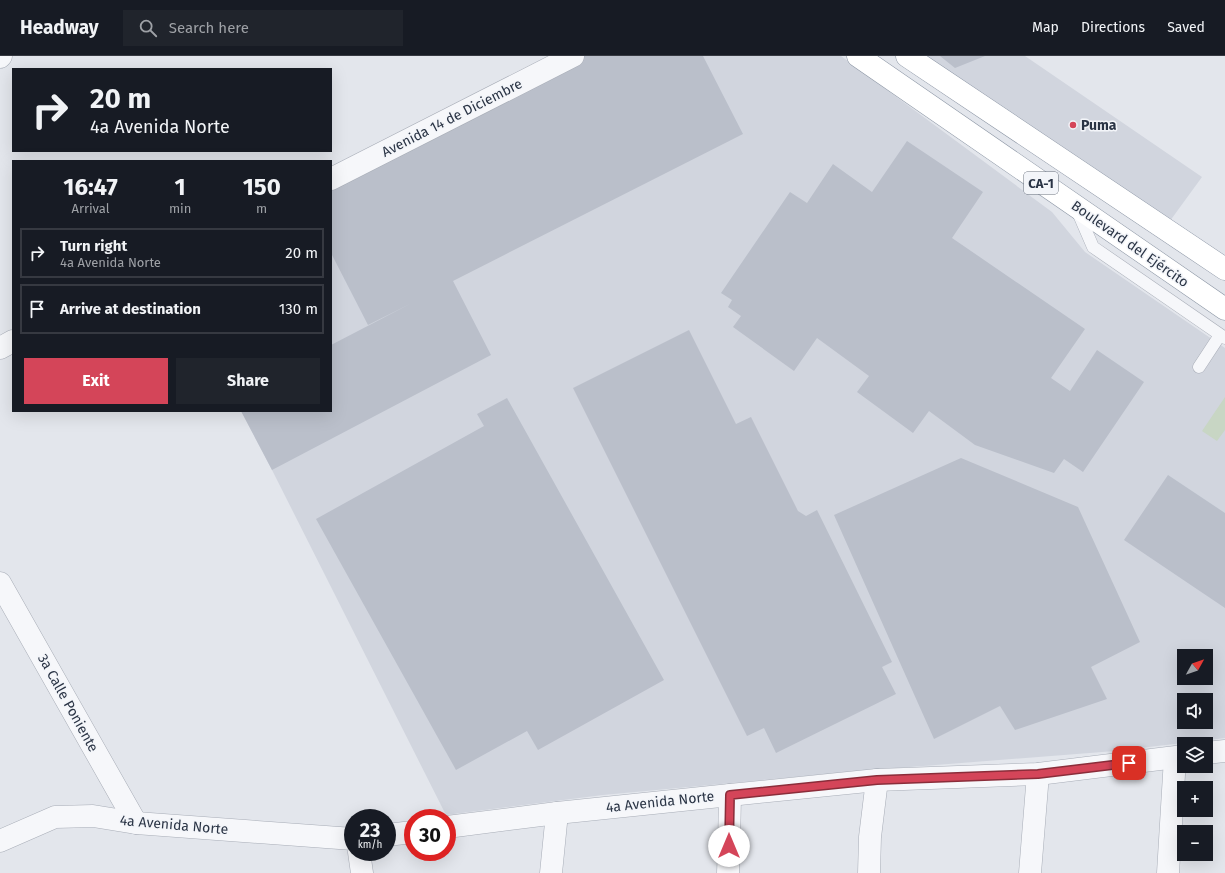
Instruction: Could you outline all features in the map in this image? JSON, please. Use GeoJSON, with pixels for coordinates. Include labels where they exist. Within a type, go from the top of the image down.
{"type":"FeatureCollection","features":[{"type":"Feature","properties":{"kind":"highway","name":"Boulevard del Ejército"},"geometry":{"type":"LineString","coordinates":[[858,56],[1225,309]]}},
{"type":"Feature","properties":{"kind":"highway","name":"CA-1"},"geometry":{"type":"LineString","coordinates":[[907,56],[1225,269]]}},
{"type":"Feature","properties":{"kind":"street","name":"Avenida 14 de Diciembre"},"geometry":{"type":"LineString","coordinates":[[332,178],[573,56]]}},
{"type":"Feature","properties":{"kind":"street"},"geometry":{"type":"LineString","coordinates":[[0,348],[12,342]]}},
{"type":"Feature","properties":{"kind":"street","name":"3a Calle Poniente"},"geometry":{"type":"LineString","coordinates":[[1,587],[136,823]]}},
{"type":"Feature","properties":{"kind":"street"},"geometry":{"type":"LineString","coordinates":[[1213,753],[1225,751]]}},
{"type":"Feature","properties":{"kind":"street","name":"4a Avenida Norte"},"geometry":{"type":"LineString","coordinates":[[456,826],[557,813],[877,780],[1038,774],[1177,757]]}},
{"type":"Feature","properties":{"kind":"street"},"geometry":{"type":"LineString","coordinates":[[1168,873],[1177,773]]}},
{"type":"Feature","properties":{"kind":"street"},"geometry":{"type":"LineString","coordinates":[[1030,873],[1038,774]]}},
{"type":"Feature","properties":{"kind":"street"},"geometry":{"type":"LineString","coordinates":[[869,873],[870,837],[877,780]]}},
{"type":"Feature","properties":{"kind":"street"},"geometry":{"type":"LineString","coordinates":[[728,873],[730,795]]}},
{"type":"Feature","properties":{"kind":"street"},"geometry":{"type":"LineString","coordinates":[[551,873],[557,813]]}},
{"type":"Feature","properties":{"kind":"street","name":"4a Avenida Norte"},"geometry":{"type":"LineString","coordinates":[[0,841],[55,817],[93,816],[136,823],[344,838]]}},
{"type":"Feature","properties":{"kind":"street"},"geometry":{"type":"LineString","coordinates":[[360,861],[362,873]]}},
{"type":"Feature","properties":{"kind":"lane"},"geometry":{"type":"LineString","coordinates":[[1075,206],[1093,247],[1223,337],[1199,367]]}},
{"type":"Feature","properties":{"kind":"shaded area"},"geometry":{"type":"Polygon","coordinates":[[[583,56],[841,56],[1052,212],[1085,252],[1225,348],[1225,738],[1213,739],[1213,737],[1177,737],[1177,744],[1115,751],[859,771],[603,795],[456,814],[456,809],[443,809],[242,412],[332,412],[332,183],[583,56]]]}},
{"type":"Feature","properties":{"kind":"shaded area"},"geometry":{"type":"Polygon","coordinates":[[[921,56],[1025,56],[1202,177],[1167,225],[921,56]]]}},
{"type":"Feature","properties":{"kind":"green space"},"geometry":{"type":"Polygon","coordinates":[[[1225,397],[1225,430],[1217,441],[1202,431],[1225,397]]]}},
{"type":"Feature","properties":{"kind":"building"},"geometry":{"type":"Polygon","coordinates":[[[583,56],[703,56],[743,134],[453,281],[491,355],[272,470],[242,412],[332,412],[332,344],[410,304],[368,325],[332,255],[332,183],[583,56]]]}},
{"type":"Feature","properties":{"kind":"building"},"geometry":{"type":"Polygon","coordinates":[[[940,56],[985,56],[955,68],[940,56]]]}},
{"type":"Feature","properties":{"kind":"building"},"geometry":{"type":"Polygon","coordinates":[[[907,141],[983,192],[952,238],[1085,329],[1051,378],[1070,391],[1097,350],[1144,382],[1083,472],[1064,459],[1054,473],[975,445],[929,411],[913,433],[857,392],[869,376],[817,338],[794,371],[733,327],[741,316],[728,307],[732,300],[721,293],[790,192],[807,203],[833,164],[872,192],[907,141]]]}},
{"type":"Feature","properties":{"kind":"building"},"geometry":{"type":"Polygon","coordinates":[[[689,330],[736,424],[751,417],[798,511],[806,516],[817,510],[892,662],[882,667],[896,694],[776,753],[764,728],[747,736],[573,388],[689,330]]]}},
{"type":"Feature","properties":{"kind":"building"},"geometry":{"type":"Polygon","coordinates":[[[507,398],[664,680],[538,750],[527,731],[456,770],[316,519],[484,426],[477,414],[507,398]]]}},
{"type":"Feature","properties":{"kind":"building"},"geometry":{"type":"Polygon","coordinates":[[[961,458],[1078,507],[1140,642],[1091,667],[1107,699],[1015,730],[1000,706],[934,739],[834,515],[961,458]]]}},
{"type":"Feature","properties":{"kind":"building"},"geometry":{"type":"Polygon","coordinates":[[[1168,475],[1225,513],[1225,608],[1124,540],[1168,475]]]}},
{"type":"Feature","properties":{"kind":"place","name":"Puma"},"geometry":{"type":"Point","coordinates":[1073,125]}},
{"type":"Feature","properties":{"kind":"route"},"geometry":{"type":"LineString","coordinates":[[729,846],[730,795],[877,780],[1038,774],[1129,763]]}}]}
